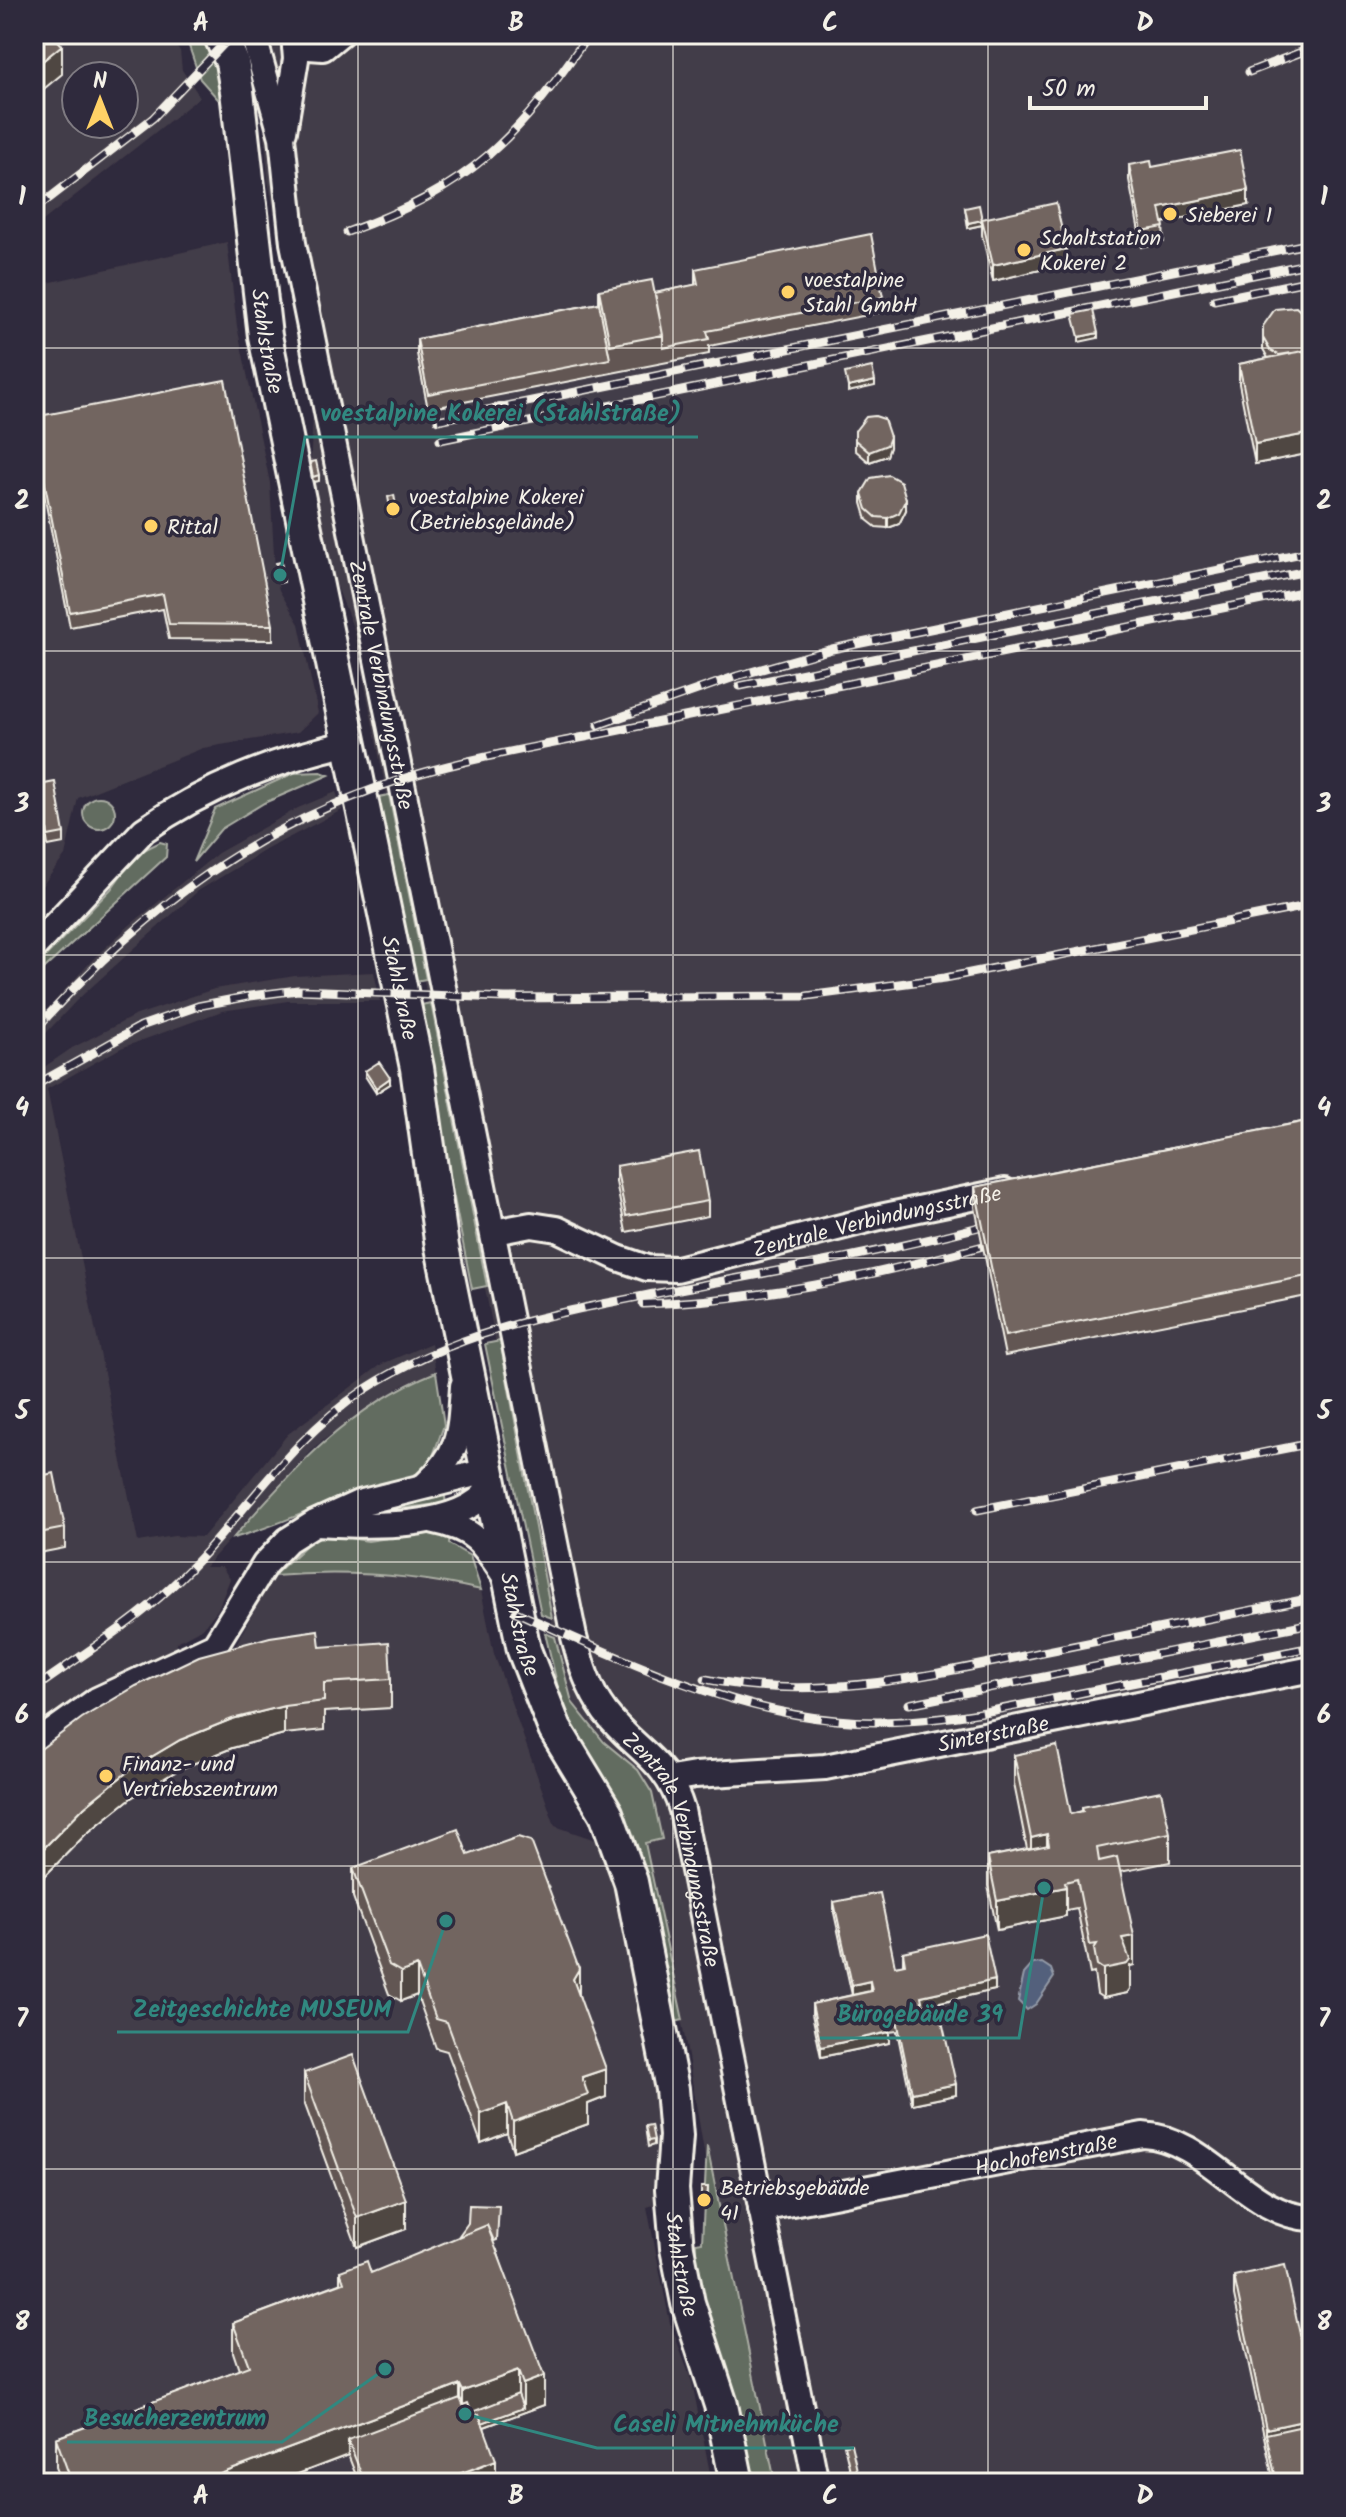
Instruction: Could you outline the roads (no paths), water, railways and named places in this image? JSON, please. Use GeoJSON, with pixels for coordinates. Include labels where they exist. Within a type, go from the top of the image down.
{"type":"FeatureCollection","features":[{"type":"Feature","properties":{"kind":"street","name":"Stahlstraße"},"geometry":{"type":"LineString","coordinates":[[220,34],[232,62],[237,91],[265,336],[417,1068],[435,1201],[511,1585],[534,1681],[555,1729],[606,1813],[631,1882],[674,2102],[676,2136],[672,2189],[677,2248],[688,2303],[721,2405],[737,2483]]}},
{"type":"Feature","properties":{"kind":"street"},"geometry":{"type":"LineString","coordinates":[[253,34],[282,137]]}},
{"type":"Feature","properties":{"kind":"street"},"geometry":{"type":"LineString","coordinates":[[282,137],[292,94],[295,40],[323,48],[340,34]]}},
{"type":"Feature","properties":{"kind":"street","name":"Zentrale Verbindungsstraße"},"geometry":{"type":"LineString","coordinates":[[282,137],[293,243],[583,1672],[607,1715],[657,1760],[671,1779],[682,1810],[816,2483]]}},
{"type":"Feature","properties":{"kind":"street"},"geometry":{"type":"LineString","coordinates":[[34,947],[144,830],[165,815],[239,779],[351,743]]}},
{"type":"Feature","properties":{"kind":"street","name":"Zentrale Verbindungsstraße"},"geometry":{"type":"LineString","coordinates":[[494,1232],[531,1225],[557,1229],[647,1268],[677,1269],[880,1217],[1034,1185]]}},
{"type":"Feature","properties":{"kind":"street"},"geometry":{"type":"LineString","coordinates":[[424,1486],[445,1467],[456,1448],[465,1359]]}},
{"type":"Feature","properties":{"kind":"street"},"geometry":{"type":"LineString","coordinates":[[34,1745],[97,1700],[215,1645],[265,1564],[288,1540],[315,1523],[359,1503],[424,1486],[489,1479]]}},
{"type":"Feature","properties":{"kind":"street"},"geometry":{"type":"LineString","coordinates":[[315,1523],[364,1526],[425,1520],[475,1506],[489,1479]]}},
{"type":"Feature","properties":{"kind":"street"},"geometry":{"type":"LineString","coordinates":[[425,1520],[461,1526],[481,1541],[511,1585]]}},
{"type":"Feature","properties":{"kind":"street","name":"Sinterstraße"},"geometry":{"type":"LineString","coordinates":[[671,1779],[825,1767],[1312,1669]]}},
{"type":"Feature","properties":{"kind":"street","name":"Hochofenstraße"},"geometry":{"type":"LineString","coordinates":[[761,2209],[1143,2135],[1171,2140],[1282,2213],[1312,2218]]}},
{"type":"Feature","properties":{"kind":"water"},"geometry":{"type":"Polygon","coordinates":[[[1042,1963],[1051,1969],[1054,1977],[1036,2004],[1027,2010],[1018,2001],[1024,1974],[1033,1964],[1042,1963]]]}},
{"type":"Feature","properties":{"kind":"railway"},"geometry":{"type":"LineString","coordinates":[[34,210],[153,118],[233,34]]}},
{"type":"Feature","properties":{"kind":"railway"},"geometry":{"type":"LineString","coordinates":[[347,232],[427,197],[487,156],[538,103],[589,34]]}},
{"type":"Feature","properties":{"kind":"railway"},"geometry":{"type":"LineString","coordinates":[[1249,72],[1312,48]]}},
{"type":"Feature","properties":{"kind":"railway"},"geometry":{"type":"LineString","coordinates":[[438,420],[1312,243]]}},
{"type":"Feature","properties":{"kind":"railway"},"geometry":{"type":"LineString","coordinates":[[440,440],[1312,263]]}},
{"type":"Feature","properties":{"kind":"railway"},"geometry":{"type":"LineString","coordinates":[[1214,300],[1312,280]]}},
{"type":"Feature","properties":{"kind":"railway"},"geometry":{"type":"LineString","coordinates":[[598,725],[737,676],[832,649],[1312,551]]}},
{"type":"Feature","properties":{"kind":"railway"},"geometry":{"type":"LineString","coordinates":[[740,686],[1312,570]]}},
{"type":"Feature","properties":{"kind":"railway"},"geometry":{"type":"LineString","coordinates":[[34,1031],[118,945],[207,874],[255,844],[360,794],[460,763],[1312,590]]}},
{"type":"Feature","properties":{"kind":"railway"},"geometry":{"type":"LineString","coordinates":[[34,1086],[141,1026],[198,1006],[250,996],[298,990],[505,998],[807,996],[945,978],[1312,905]]}},
{"type":"Feature","properties":{"kind":"railway"},"geometry":{"type":"LineString","coordinates":[[34,1689],[121,1628],[170,1588],[195,1564],[285,1460],[335,1411],[364,1390],[432,1353],[540,1318],[858,1255],[979,1227]]}},
{"type":"Feature","properties":{"kind":"railway"},"geometry":{"type":"LineString","coordinates":[[643,1304],[729,1298],[814,1285],[983,1246]]}},
{"type":"Feature","properties":{"kind":"railway"},"geometry":{"type":"LineString","coordinates":[[977,1510],[1312,1443]]}},
{"type":"Feature","properties":{"kind":"railway"},"geometry":{"type":"LineString","coordinates":[[705,1679],[790,1688],[875,1683],[1312,1598]]}},
{"type":"Feature","properties":{"kind":"railway"},"geometry":{"type":"LineString","coordinates":[[516,1612],[672,1679],[754,1706],[796,1715],[867,1722],[898,1722],[990,1711],[1312,1647]]}},
{"type":"Feature","properties":{"kind":"railway"},"geometry":{"type":"LineString","coordinates":[[909,1704],[1312,1623]]}},
{"type":"Feature","properties":{"kind":"place","name":"Sieberei 1"},"geometry":{"type":"Point","coordinates":[1170,214]}},
{"type":"Feature","properties":{"kind":"place","name":"Schaltstation Kokerei 2"},"geometry":{"type":"Point","coordinates":[1024,250]}},
{"type":"Feature","properties":{"kind":"place","name":"voestalpine Stahl GmbH"},"geometry":{"type":"Point","coordinates":[788,292]}},
{"type":"Feature","properties":{"kind":"place","name":"voestalpine Kokerei (Betriebsgelände)"},"geometry":{"type":"Point","coordinates":[393,509]}},
{"type":"Feature","properties":{"kind":"place","name":"Rittal"},"geometry":{"type":"Point","coordinates":[151,526]}},
{"type":"Feature","properties":{"kind":"place","name":"voestalpine Kokerei (Stahlstraße)"},"geometry":{"type":"Point","coordinates":[280,575]}},
{"type":"Feature","properties":{"kind":"place","name":"Finanz- und Vertriebszentrum"},"geometry":{"type":"Point","coordinates":[106,1776]}},
{"type":"Feature","properties":{"kind":"place","name":"Bürogebäude 39"},"geometry":{"type":"Point","coordinates":[1044,1888]}},
{"type":"Feature","properties":{"kind":"place","name":"Zeitgeschichte MUSEUM"},"geometry":{"type":"Point","coordinates":[446,1921]}},
{"type":"Feature","properties":{"kind":"place","name":"Betriebsgebäude 41"},"geometry":{"type":"Point","coordinates":[704,2200]}},
{"type":"Feature","properties":{"kind":"place","name":"Besucherzentrum"},"geometry":{"type":"Point","coordinates":[385,2369]}},
{"type":"Feature","properties":{"kind":"place","name":"Caseli Mitnehmküche"},"geometry":{"type":"Point","coordinates":[465,2414]}}]}
